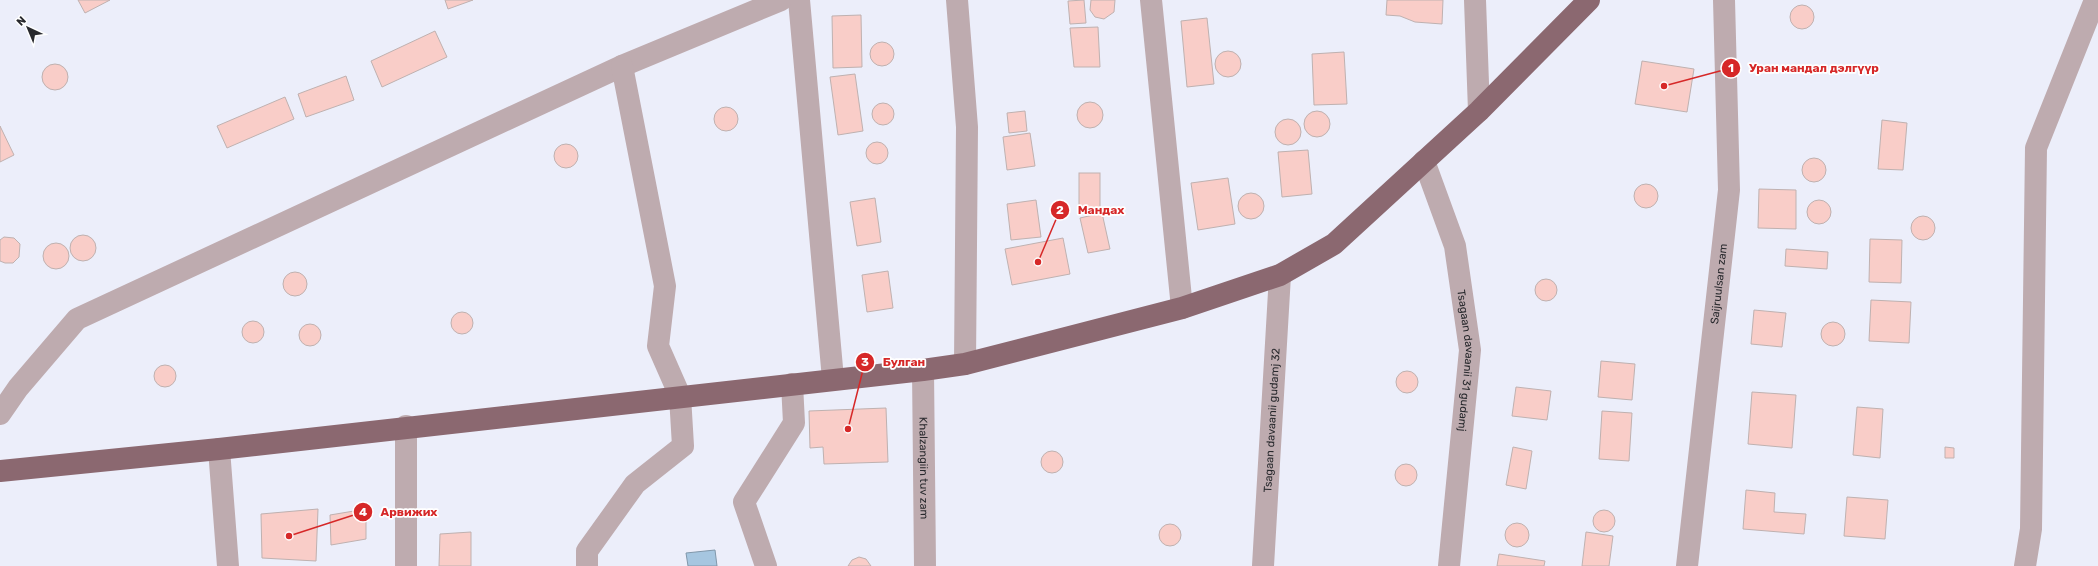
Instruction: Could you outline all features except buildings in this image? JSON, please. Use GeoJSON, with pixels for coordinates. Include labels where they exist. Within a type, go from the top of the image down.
{"type":"FeatureCollection","features":[{"type":"Feature","properties":{"kind":"highway"},"geometry":{"type":"LineString","coordinates":[[0,471],[219,449],[406,426],[923,370],[965,364],[1182,308],[1280,275],[1334,244],[1479,111],[1589,0]]}},
{"type":"Feature","properties":{"kind":"street"},"geometry":{"type":"LineString","coordinates":[[0,414],[18,388],[77,319],[622,66],[781,0]]}},
{"type":"Feature","properties":{"kind":"street"},"geometry":{"type":"LineString","coordinates":[[799,0],[833,380]]}},
{"type":"Feature","properties":{"kind":"street"},"geometry":{"type":"LineString","coordinates":[[957,0],[967,127],[965,364]]}},
{"type":"Feature","properties":{"kind":"street"},"geometry":{"type":"LineString","coordinates":[[1151,0],[1182,308]]}},
{"type":"Feature","properties":{"kind":"street"},"geometry":{"type":"LineString","coordinates":[[1475,0],[1479,111]]}},
{"type":"Feature","properties":{"kind":"street","name":"Saijruulsan zam"},"geometry":{"type":"LineString","coordinates":[[1686,566],[1729,190],[1724,0]]}},
{"type":"Feature","properties":{"kind":"street"},"geometry":{"type":"LineString","coordinates":[[2025,566],[2031,529],[2036,148],[2095,0]]}},
{"type":"Feature","properties":{"kind":"street"},"geometry":{"type":"LineString","coordinates":[[587,566],[587,551],[635,484],[683,446],[680,396],[658,346],[665,286],[622,66]]}},
{"type":"Feature","properties":{"kind":"street","name":"Tsagaan davaanii 31 gudamj"},"geometry":{"type":"LineString","coordinates":[[1424,162],[1456,246],[1470,350],[1449,566]]}},
{"type":"Feature","properties":{"kind":"street","name":"Tsagaan davaanii gudamj 32"},"geometry":{"type":"LineString","coordinates":[[1263,566],[1280,275]]}},
{"type":"Feature","properties":{"kind":"street","name":"Khalzangiin tuv zam"},"geometry":{"type":"LineString","coordinates":[[923,370],[925,566]]}},
{"type":"Feature","properties":{"kind":"street"},"geometry":{"type":"LineString","coordinates":[[766,566],[744,502],[794,423],[792,384]]}},
{"type":"Feature","properties":{"kind":"street"},"geometry":{"type":"LineString","coordinates":[[406,426],[406,566]]}},
{"type":"Feature","properties":{"kind":"street"},"geometry":{"type":"LineString","coordinates":[[219,449],[228,566]]}},
{"type":"Feature","properties":{"kind":"water"},"geometry":{"type":"Polygon","coordinates":[[[715,550],[717,566],[688,566],[686,553],[715,550]]]}},
{"type":"Feature","properties":{"kind":"place","name":"Уран мандал дэлгүүр"},"geometry":{"type":"Point","coordinates":[1664,86]}},
{"type":"Feature","properties":{"kind":"place","name":"Мандах"},"geometry":{"type":"Point","coordinates":[1038,262]}},
{"type":"Feature","properties":{"kind":"place","name":"Булган"},"geometry":{"type":"Point","coordinates":[848,429]}},
{"type":"Feature","properties":{"kind":"place","name":"Арвижих"},"geometry":{"type":"Point","coordinates":[289,536]}}]}
